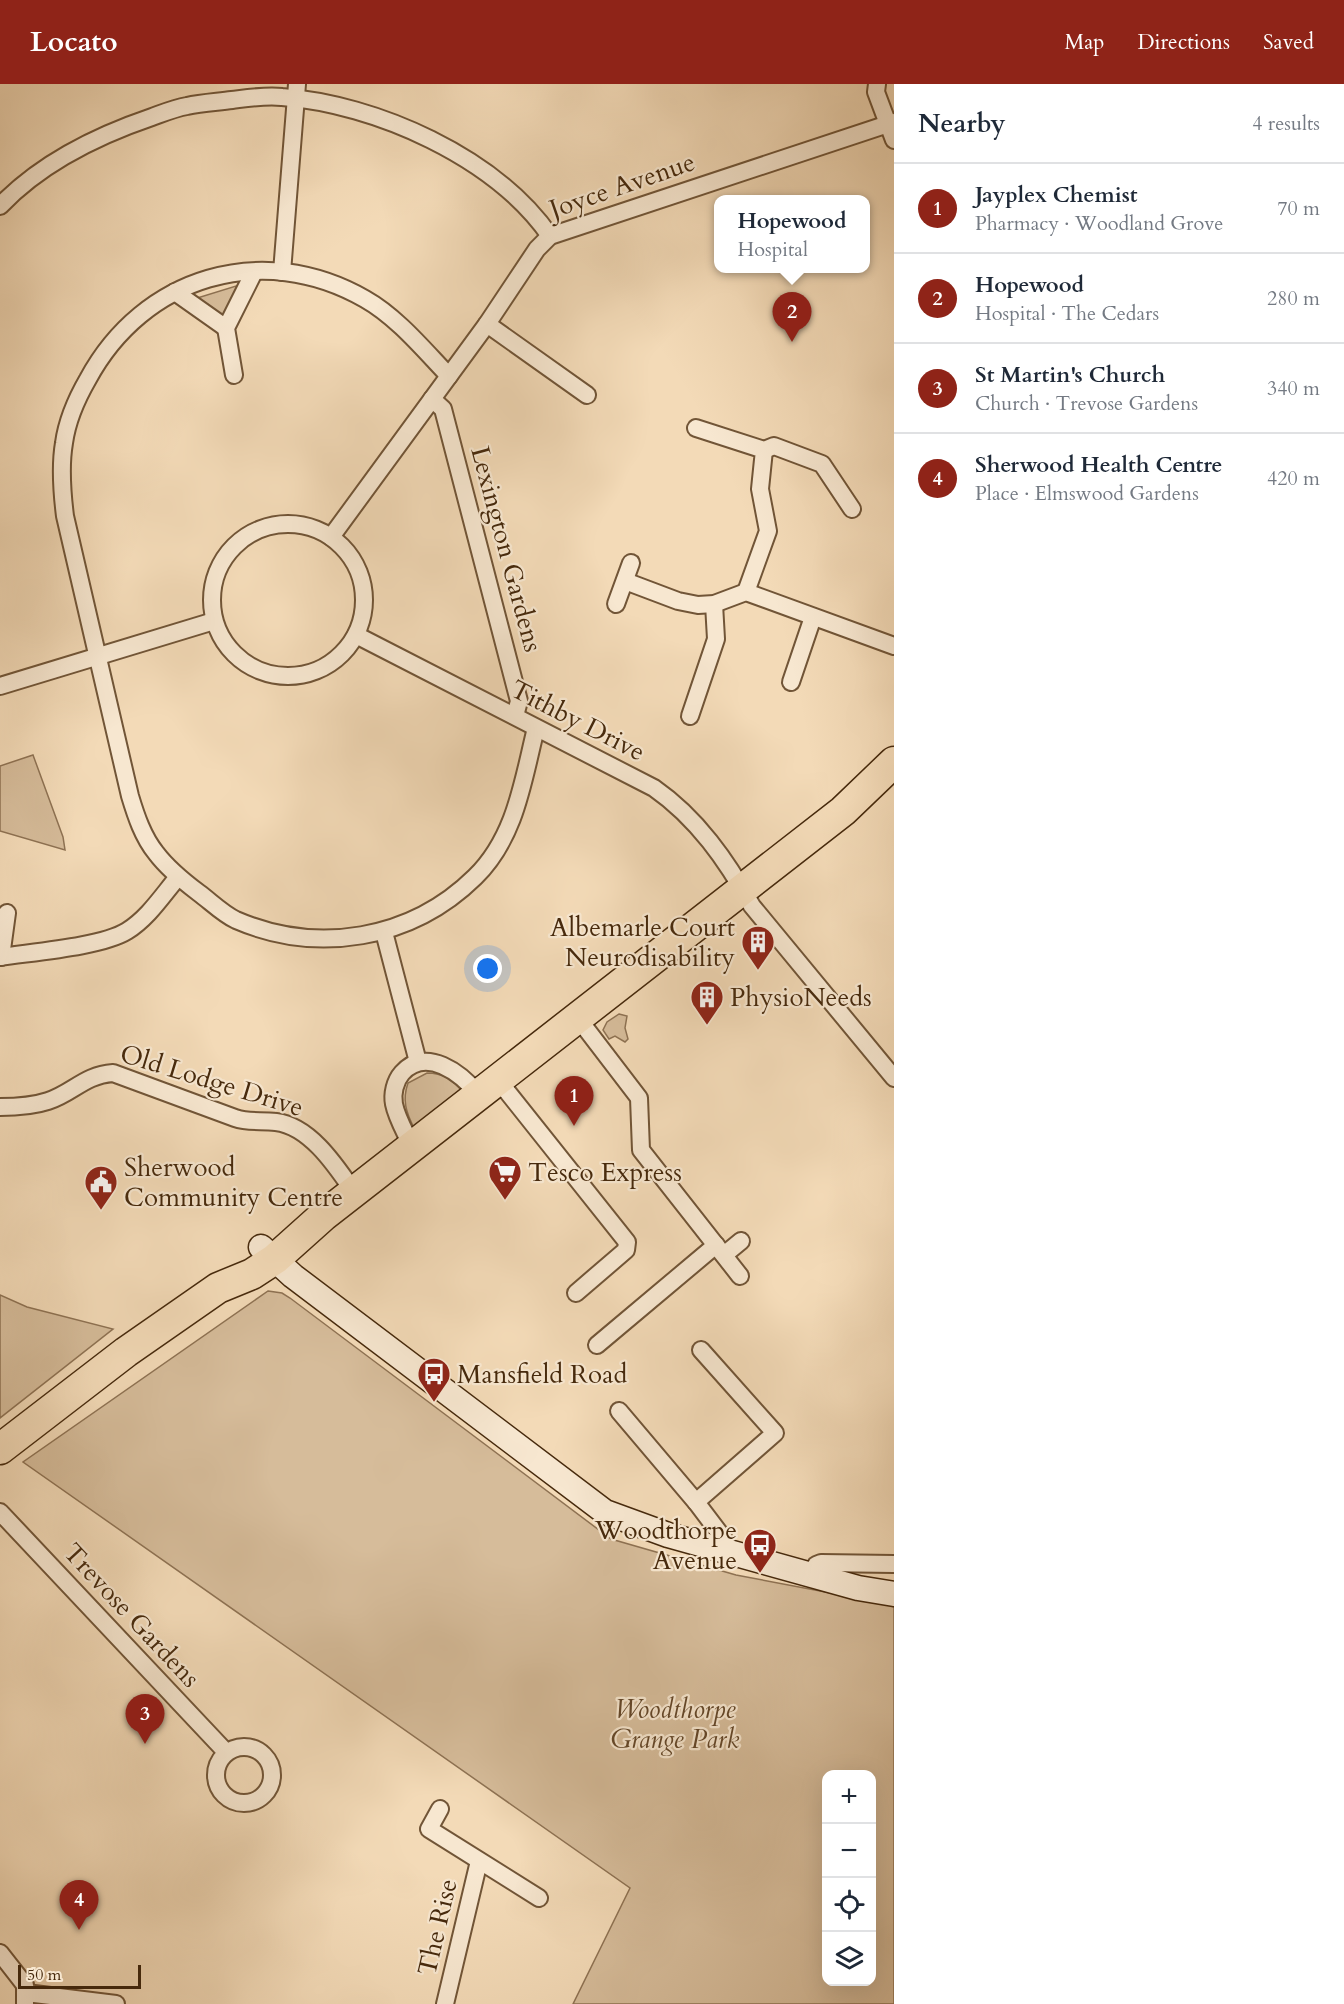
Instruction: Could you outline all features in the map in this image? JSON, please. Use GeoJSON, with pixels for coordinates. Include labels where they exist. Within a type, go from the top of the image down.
{"type":"FeatureCollection","features":[{"type":"Feature","properties":{"kind":"highway"},"geometry":{"type":"LineString","coordinates":[[0,1449],[142,1341],[218,1288],[252,1274],[268,1253],[323,1216],[843,811],[894,762]]}},
{"type":"Feature","properties":{"kind":"street"},"geometry":{"type":"LineString","coordinates":[[877,84],[876,92],[890,123],[894,140]]}},
{"type":"Feature","properties":{"kind":"street"},"geometry":{"type":"LineString","coordinates":[[0,206],[41,170],[107,132],[185,106],[282,96],[296,92],[377,117],[433,141],[472,163],[502,185],[540,221],[550,236]]}},
{"type":"Feature","properties":{"kind":"street"},"geometry":{"type":"LineString","coordinates":[[282,272],[296,92]]}},
{"type":"Feature","properties":{"kind":"street","name":"Joyce Avenue"},"geometry":{"type":"LineString","coordinates":[[332,537],[487,324],[537,249],[550,236],[890,123]]}},
{"type":"Feature","properties":{"kind":"street"},"geometry":{"type":"LineString","coordinates":[[234,375],[226,328],[254,272]]}},
{"type":"Feature","properties":{"kind":"street"},"geometry":{"type":"LineString","coordinates":[[449,376],[393,320],[365,299],[319,280],[282,272],[212,276],[175,292],[148,307],[122,329],[100,356],[78,398],[64,442],[65,516],[130,796],[140,825],[155,853],[178,877],[234,919],[293,938],[351,937],[384,932],[442,902],[476,877],[501,843],[516,811],[536,728]]}},
{"type":"Feature","properties":{"kind":"street"},"geometry":{"type":"LineString","coordinates":[[175,292],[226,328]]}},
{"type":"Feature","properties":{"kind":"street"},"geometry":{"type":"LineString","coordinates":[[487,324],[588,395]]}},
{"type":"Feature","properties":{"kind":"street","name":"Lexington Gardens"},"geometry":{"type":"LineString","coordinates":[[432,399],[443,409],[489,576],[519,701],[514,716]]}},
{"type":"Feature","properties":{"kind":"street"},"geometry":{"type":"LineString","coordinates":[[696,428],[764,450],[774,446],[822,464],[852,509]]}},
{"type":"Feature","properties":{"kind":"street"},"geometry":{"type":"LineString","coordinates":[[746,592],[768,531],[760,489],[764,450]]}},
{"type":"Feature","properties":{"kind":"street"},"geometry":{"type":"LineString","coordinates":[[289,524],[311,527],[332,537],[355,564],[362,581],[362,617],[356,635],[343,653],[324,667],[303,675],[280,676],[258,671],[238,659],[223,642],[214,621],[211,602],[213,584],[219,566],[230,550],[246,535],[267,526],[289,524]]}},
{"type":"Feature","properties":{"kind":"street"},"geometry":{"type":"LineString","coordinates":[[616,604],[631,562]]}},
{"type":"Feature","properties":{"kind":"street"},"geometry":{"type":"LineString","coordinates":[[624,581],[678,601],[714,604],[746,592],[894,646]]}},
{"type":"Feature","properties":{"kind":"street"},"geometry":{"type":"LineString","coordinates":[[690,716],[716,639],[714,604]]}},
{"type":"Feature","properties":{"kind":"street"},"geometry":{"type":"LineString","coordinates":[[791,682],[813,617]]}},
{"type":"Feature","properties":{"kind":"street"},"geometry":{"type":"LineString","coordinates":[[0,686],[214,621]]}},
{"type":"Feature","properties":{"kind":"street","name":"Tithby Drive"},"geometry":{"type":"LineString","coordinates":[[356,635],[654,788],[678,805],[693,819],[752,906],[894,1078]]}},
{"type":"Feature","properties":{"kind":"street"},"geometry":{"type":"LineString","coordinates":[[8,913],[1,957],[104,940],[126,932],[144,917],[178,877]]}},
{"type":"Feature","properties":{"kind":"street"},"geometry":{"type":"LineString","coordinates":[[384,932],[418,1062]]}},
{"type":"Feature","properties":{"kind":"street"},"geometry":{"type":"LineString","coordinates":[[578,1017],[639,1098],[641,1150],[740,1275]]}},
{"type":"Feature","properties":{"kind":"street"},"geometry":{"type":"LineString","coordinates":[[412,1147],[398,1118],[394,1092],[398,1077],[407,1067],[418,1062],[440,1064],[489,1087],[627,1242],[626,1250],[576,1293]]}},
{"type":"Feature","properties":{"kind":"street","name":"Old Lodge Drive"},"geometry":{"type":"LineString","coordinates":[[0,1107],[49,1101],[97,1074],[113,1072],[245,1122],[277,1122],[291,1126],[318,1146],[354,1192]]}},
{"type":"Feature","properties":{"kind":"street"},"geometry":{"type":"LineString","coordinates":[[597,1345],[720,1250],[741,1241]]}},
{"type":"Feature","properties":{"kind":"street"},"geometry":{"type":"LineString","coordinates":[[268,1253],[585,1499],[605,1512],[647,1530],[812,1575],[894,1594]]}},
{"type":"Feature","properties":{"kind":"street"},"geometry":{"type":"LineString","coordinates":[[696,1502],[775,1433],[701,1350]]}},
{"type":"Feature","properties":{"kind":"street"},"geometry":{"type":"LineString","coordinates":[[619,1412],[696,1502],[724,1539],[724,1550]]}},
{"type":"Feature","properties":{"kind":"street","name":"Trevose Gardens"},"geometry":{"type":"LineString","coordinates":[[0,1512],[226,1752]]}},
{"type":"Feature","properties":{"kind":"street"},"geometry":{"type":"LineString","coordinates":[[812,1575],[816,1565],[821,1563],[894,1564]]}},
{"type":"Feature","properties":{"kind":"street","name":"The Rise"},"geometry":{"type":"LineString","coordinates":[[440,1809],[429,1829],[539,1898]]}},
{"type":"Feature","properties":{"kind":"street","name":"The Rise"},"geometry":{"type":"LineString","coordinates":[[445,2004],[478,1861]]}},
{"type":"Feature","properties":{"kind":"street"},"geometry":{"type":"LineString","coordinates":[[0,1953],[21,1977],[26,1998],[116,2004]]}},
{"type":"Feature","properties":{"kind":"green space"},"geometry":{"type":"Polygon","coordinates":[[[236,286],[240,289],[225,316],[220,317],[194,299],[236,286]]]}},
{"type":"Feature","properties":{"kind":"green space"},"geometry":{"type":"Polygon","coordinates":[[[33,755],[63,837],[65,850],[0,831],[0,766],[33,755]]]}},
{"type":"Feature","properties":{"kind":"green space"},"geometry":{"type":"Polygon","coordinates":[[[619,1014],[627,1016],[625,1028],[628,1039],[625,1042],[615,1036],[609,1039],[603,1030],[607,1022],[619,1014]]]}},
{"type":"Feature","properties":{"kind":"green space"},"geometry":{"type":"Polygon","coordinates":[[[427,1073],[447,1078],[463,1092],[414,1128],[406,1106],[406,1089],[408,1083],[427,1073]]]}},
{"type":"Feature","properties":{"kind":"green space","name":"Woodthorpe Grange Park"},"geometry":{"type":"Polygon","coordinates":[[[268,1291],[282,1293],[611,1539],[736,1575],[894,1605],[894,2004],[573,2004],[630,1888],[23,1462],[268,1291]]]}},
{"type":"Feature","properties":{"kind":"green space"},"geometry":{"type":"Polygon","coordinates":[[[0,1295],[27,1307],[113,1329],[0,1418],[0,1295]]]}},
{"type":"Feature","properties":{"kind":"place","name":"Hopewood"},"geometry":{"type":"Point","coordinates":[792,342]}},
{"type":"Feature","properties":{"kind":"place","name":"Albemarle Court Neurodisability"},"geometry":{"type":"Point","coordinates":[758,971]}},
{"type":"Feature","properties":{"kind":"place","name":"PhysioNeeds"},"geometry":{"type":"Point","coordinates":[707,1026]}},
{"type":"Feature","properties":{"kind":"place","name":"Jayplex Chemist"},"geometry":{"type":"Point","coordinates":[574,1126]}},
{"type":"Feature","properties":{"kind":"place","name":"Tesco Express"},"geometry":{"type":"Point","coordinates":[505,1201]}},
{"type":"Feature","properties":{"kind":"place","name":"Sherwood Community Centre"},"geometry":{"type":"Point","coordinates":[101,1211]}},
{"type":"Feature","properties":{"kind":"place","name":"Mansfield Road"},"geometry":{"type":"Point","coordinates":[434,1403]}},
{"type":"Feature","properties":{"kind":"place","name":"Woodthorpe Avenue"},"geometry":{"type":"Point","coordinates":[760,1574]}},
{"type":"Feature","properties":{"kind":"place","name":"St Martin's Church"},"geometry":{"type":"Point","coordinates":[145,1744]}},
{"type":"Feature","properties":{"kind":"place","name":"Sherwood Health Centre"},"geometry":{"type":"Point","coordinates":[79,1930]}}]}
